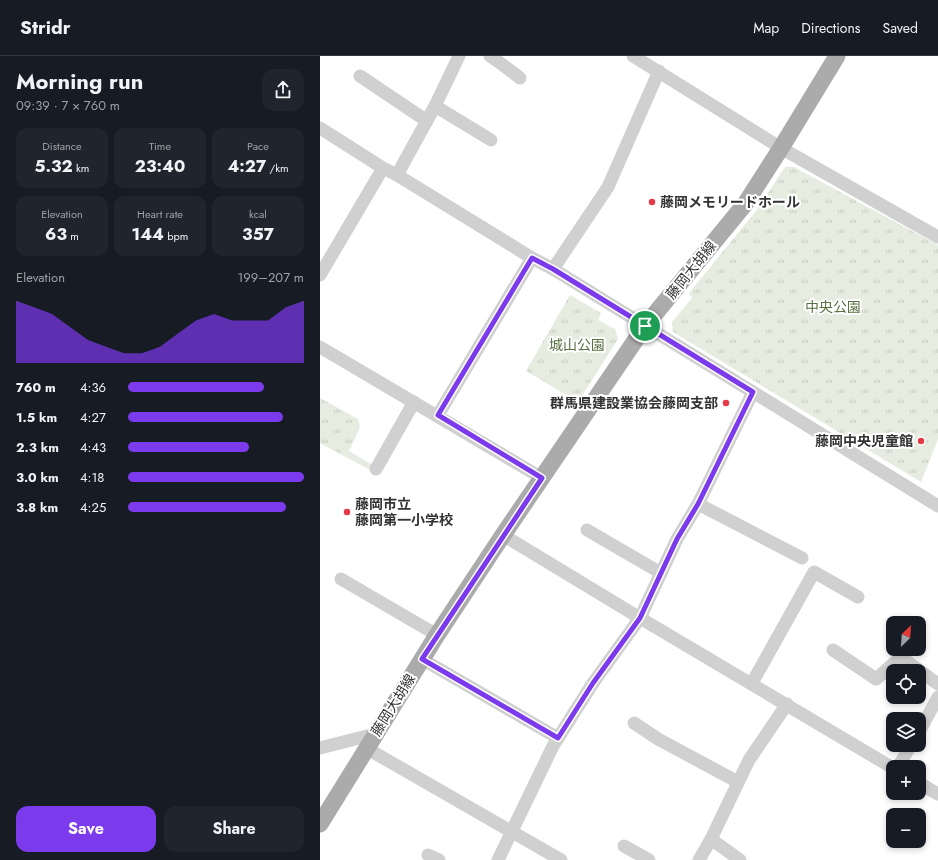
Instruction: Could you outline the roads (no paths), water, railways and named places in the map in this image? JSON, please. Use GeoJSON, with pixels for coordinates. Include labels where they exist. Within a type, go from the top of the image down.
{"type":"FeatureCollection","features":[{"type":"Feature","properties":{"kind":"main road","name":"藤岡大胡線"},"geometry":{"type":"LineString","coordinates":[[320,824],[437,635],[503,535],[645,326],[744,204],[781,148],[837,56]]}},
{"type":"Feature","properties":{"kind":"street"},"geometry":{"type":"LineString","coordinates":[[398,175],[435,106],[459,56]]}},
{"type":"Feature","properties":{"kind":"street"},"geometry":{"type":"LineString","coordinates":[[490,56],[520,78]]}},
{"type":"Feature","properties":{"kind":"street"},"geometry":{"type":"LineString","coordinates":[[633,56],[781,148],[938,238]]}},
{"type":"Feature","properties":{"kind":"street"},"geometry":{"type":"LineString","coordinates":[[553,269],[608,187],[659,71]]}},
{"type":"Feature","properties":{"kind":"street"},"geometry":{"type":"LineString","coordinates":[[360,76],[427,121]]}},
{"type":"Feature","properties":{"kind":"street"},"geometry":{"type":"LineString","coordinates":[[435,106],[491,140]]}},
{"type":"Feature","properties":{"kind":"street"},"geometry":{"type":"LineString","coordinates":[[320,128],[383,168],[398,175],[532,258],[553,269],[938,506]]}},
{"type":"Feature","properties":{"kind":"street"},"geometry":{"type":"LineString","coordinates":[[320,275],[383,168]]}},
{"type":"Feature","properties":{"kind":"street"},"geometry":{"type":"LineString","coordinates":[[438,415],[532,258]]}},
{"type":"Feature","properties":{"kind":"street"},"geometry":{"type":"LineString","coordinates":[[320,347],[438,415],[542,478]]}},
{"type":"Feature","properties":{"kind":"street"},"geometry":{"type":"LineString","coordinates":[[498,860],[558,738],[593,683],[640,618],[677,539],[698,504],[753,392]]}},
{"type":"Feature","properties":{"kind":"street"},"geometry":{"type":"LineString","coordinates":[[376,469],[414,402]]}},
{"type":"Feature","properties":{"kind":"street"},"geometry":{"type":"LineString","coordinates":[[698,504],[802,558]]}},
{"type":"Feature","properties":{"kind":"street"},"geometry":{"type":"LineString","coordinates":[[587,530],[661,573]]}},
{"type":"Feature","properties":{"kind":"street"},"geometry":{"type":"LineString","coordinates":[[503,535],[886,764]]}},
{"type":"Feature","properties":{"kind":"street"},"geometry":{"type":"LineString","coordinates":[[752,683],[814,572],[858,597]]}},
{"type":"Feature","properties":{"kind":"street"},"geometry":{"type":"LineString","coordinates":[[340,579],[437,635]]}},
{"type":"Feature","properties":{"kind":"street"},"geometry":{"type":"LineString","coordinates":[[833,650],[876,679],[901,657],[938,684]]}},
{"type":"Feature","properties":{"kind":"street"},"geometry":{"type":"LineString","coordinates":[[422,659],[558,738]]}},
{"type":"Feature","properties":{"kind":"street"},"geometry":{"type":"LineString","coordinates":[[926,719],[938,697]]}},
{"type":"Feature","properties":{"kind":"street"},"geometry":{"type":"LineString","coordinates":[[699,860],[711,840],[749,760],[787,704]]}},
{"type":"Feature","properties":{"kind":"street"},"geometry":{"type":"LineString","coordinates":[[634,723],[658,738],[738,782]]}},
{"type":"Feature","properties":{"kind":"street"},"geometry":{"type":"LineString","coordinates":[[320,748],[375,734]]}},
{"type":"Feature","properties":{"kind":"street"},"geometry":{"type":"LineString","coordinates":[[366,748],[561,860]]}},
{"type":"Feature","properties":{"kind":"street"},"geometry":{"type":"LineString","coordinates":[[926,787],[938,794]]}},
{"type":"Feature","properties":{"kind":"street"},"geometry":{"type":"LineString","coordinates":[[711,840],[740,860]]}},
{"type":"Feature","properties":{"kind":"street"},"geometry":{"type":"LineString","coordinates":[[624,846],[649,860]]}},
{"type":"Feature","properties":{"kind":"place","name":"藤岡メモリードホール"},"geometry":{"type":"Point","coordinates":[652,202]}},
{"type":"Feature","properties":{"kind":"place","name":"群馬県建設業協会藤岡支部"},"geometry":{"type":"Point","coordinates":[726,403]}},
{"type":"Feature","properties":{"kind":"place","name":"藤岡中央児童館"},"geometry":{"type":"Point","coordinates":[921,441]}},
{"type":"Feature","properties":{"kind":"place","name":"藤岡市立 藤岡第一小学校"},"geometry":{"type":"Point","coordinates":[347,512]}},
{"type":"Feature","properties":{"kind":"park label","name":"中央公園"},"geometry":{"type":"Point","coordinates":[833,307]}},
{"type":"Feature","properties":{"kind":"park label","name":"城山公園"},"geometry":{"type":"Point","coordinates":[577,345]}}]}
